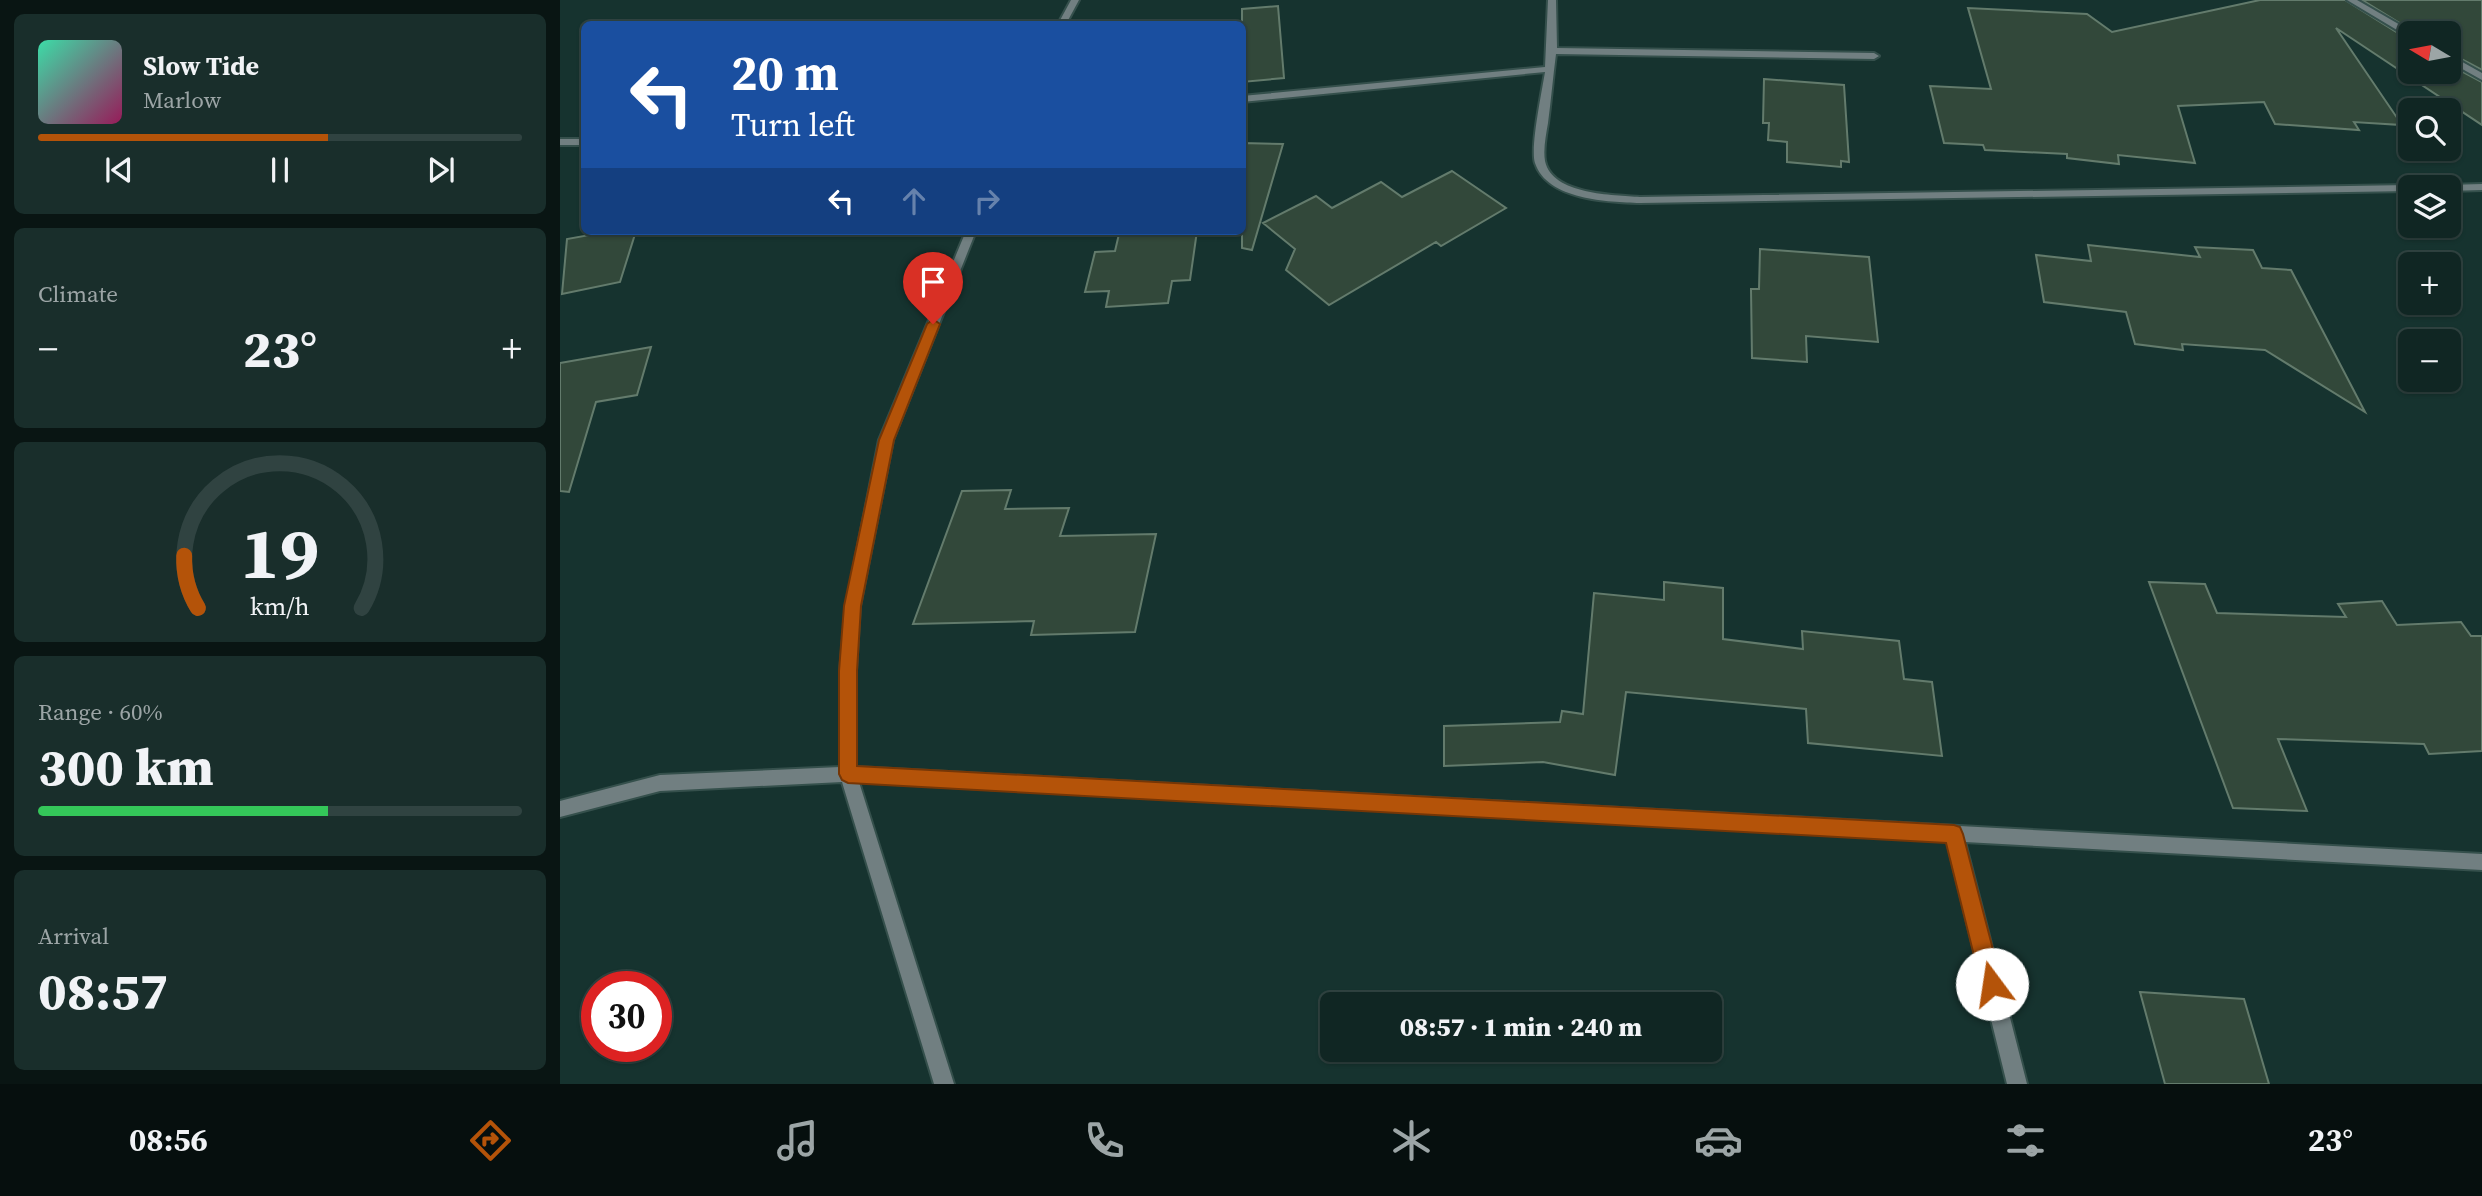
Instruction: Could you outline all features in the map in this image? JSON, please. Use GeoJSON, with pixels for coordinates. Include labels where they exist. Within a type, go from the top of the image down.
{"type":"FeatureCollection","features":[{"type":"Feature","properties":{"kind":"street"},"geometry":{"type":"LineString","coordinates":[[1064,21],[1075,0]]}},
{"type":"Feature","properties":{"kind":"street"},"geometry":{"type":"LineString","coordinates":[[1552,0],[1552,51],[1540,163],[1551,178],[1572,191],[1601,198],[1654,200],[2398,188]]}},
{"type":"Feature","properties":{"kind":"street"},"geometry":{"type":"LineString","coordinates":[[2351,0],[2398,27]]}},
{"type":"Feature","properties":{"kind":"street"},"geometry":{"type":"LineString","coordinates":[[1552,51],[1874,56]]}},
{"type":"Feature","properties":{"kind":"street"},"geometry":{"type":"LineString","coordinates":[[2461,65],[2482,77]]}},
{"type":"Feature","properties":{"kind":"street"},"geometry":{"type":"LineString","coordinates":[[1246,99],[1549,69]]}},
{"type":"Feature","properties":{"kind":"street"},"geometry":{"type":"LineString","coordinates":[[560,142],[581,142]]}},
{"type":"Feature","properties":{"kind":"street"},"geometry":{"type":"LineString","coordinates":[[2461,188],[2482,187]]}},
{"type":"Feature","properties":{"kind":"street"},"geometry":{"type":"LineString","coordinates":[[944,1084],[848,774],[848,671],[853,606],[886,440],[969,235]]}},
{"type":"Feature","properties":{"kind":"street"},"geometry":{"type":"LineString","coordinates":[[560,809],[660,783],[848,774],[2482,862]]}},
{"type":"Feature","properties":{"kind":"street"},"geometry":{"type":"LineString","coordinates":[[1954,834],[2017,1084]]}},
{"type":"Feature","properties":{"kind":"building"},"geometry":{"type":"Polygon","coordinates":[[[2260,0],[2345,0],[2398,33],[2398,69],[2336,28],[2398,119],[2398,125],[2354,122],[2359,130],[2275,124],[2264,102],[2178,106],[2195,163],[2118,155],[2119,164],[2067,158],[2067,154],[1985,150],[1983,145],[1944,143],[1930,86],[1991,89],[1968,8],[2087,14],[2112,32],[2260,0]]]}},
{"type":"Feature","properties":{"kind":"building"},"geometry":{"type":"Polygon","coordinates":[[[2362,0],[2482,0],[2482,70],[2461,59],[2461,21],[2398,22],[2362,0]]]}},
{"type":"Feature","properties":{"kind":"building"},"geometry":{"type":"Polygon","coordinates":[[[1278,6],[1284,78],[1246,82],[1246,21],[1242,21],[1242,9],[1278,6]]]}},
{"type":"Feature","properties":{"kind":"building"},"geometry":{"type":"Polygon","coordinates":[[[2461,71],[2482,82],[2482,125],[2461,111],[2461,98],[2441,98],[2420,84],[2461,84],[2461,71]]]}},
{"type":"Feature","properties":{"kind":"building"},"geometry":{"type":"Polygon","coordinates":[[[1764,79],[1844,85],[1849,162],[1841,161],[1841,167],[1787,162],[1787,142],[1768,140],[1769,123],[1763,123],[1764,79]]]}},
{"type":"Feature","properties":{"kind":"building"},"geometry":{"type":"Polygon","coordinates":[[[1246,143],[1283,144],[1252,250],[1242,248],[1242,235],[1246,235],[1246,143]]]}},
{"type":"Feature","properties":{"kind":"building"},"geometry":{"type":"Polygon","coordinates":[[[1452,171],[1506,208],[1441,246],[1436,242],[1329,305],[1286,270],[1295,249],[1263,223],[1316,196],[1332,208],[1381,182],[1402,197],[1452,171]]]}},
{"type":"Feature","properties":{"kind":"building"},"geometry":{"type":"Polygon","coordinates":[[[590,235],[635,235],[620,282],[562,294],[567,239],[590,235]]]}},
{"type":"Feature","properties":{"kind":"building"},"geometry":{"type":"Polygon","coordinates":[[[1119,235],[1196,235],[1190,280],[1172,281],[1168,303],[1106,307],[1109,291],[1085,292],[1095,252],[1115,251],[1119,235]]]}},
{"type":"Feature","properties":{"kind":"building"},"geometry":{"type":"Polygon","coordinates":[[[2088,245],[2200,257],[2195,247],[2253,250],[2262,268],[2291,270],[2365,412],[2265,350],[2182,344],[2183,350],[2135,344],[2126,312],[2044,302],[2036,255],[2091,261],[2088,245]]]}},
{"type":"Feature","properties":{"kind":"building"},"geometry":{"type":"Polygon","coordinates":[[[1760,249],[1869,257],[1878,342],[1806,336],[1807,362],[1752,358],[1751,289],[1759,289],[1760,249]]]}},
{"type":"Feature","properties":{"kind":"building"},"geometry":{"type":"Polygon","coordinates":[[[651,347],[637,395],[596,402],[569,492],[560,491],[560,363],[651,347]]]}},
{"type":"Feature","properties":{"kind":"building"},"geometry":{"type":"Polygon","coordinates":[[[1011,490],[1005,509],[1069,508],[1060,536],[1156,534],[1135,632],[1031,635],[1034,621],[913,624],[962,491],[1011,490]]]}},
{"type":"Feature","properties":{"kind":"building"},"geometry":{"type":"Polygon","coordinates":[[[1664,582],[1723,588],[1723,639],[1803,649],[1802,631],[1899,641],[1904,679],[1932,682],[1942,756],[1808,743],[1806,709],[1626,692],[1615,775],[1543,762],[1444,766],[1444,726],[1560,722],[1562,711],[1583,714],[1594,593],[1664,600],[1664,582]]]}},
{"type":"Feature","properties":{"kind":"building"},"geometry":{"type":"Polygon","coordinates":[[[2149,582],[2205,584],[2217,613],[2346,617],[2338,604],[2382,601],[2397,625],[2461,622],[2471,636],[2482,636],[2482,751],[2429,754],[2424,744],[2278,739],[2307,811],[2233,808],[2149,582]]]}},
{"type":"Feature","properties":{"kind":"building"},"geometry":{"type":"Polygon","coordinates":[[[2140,992],[2244,999],[2269,1084],[2165,1084],[2140,992]]]}},
{"type":"Feature","properties":{"kind":"route"},"geometry":{"type":"LineString","coordinates":[[933,324],[886,440],[853,606],[848,671],[848,774],[1954,834],[1992,984]]}}]}
